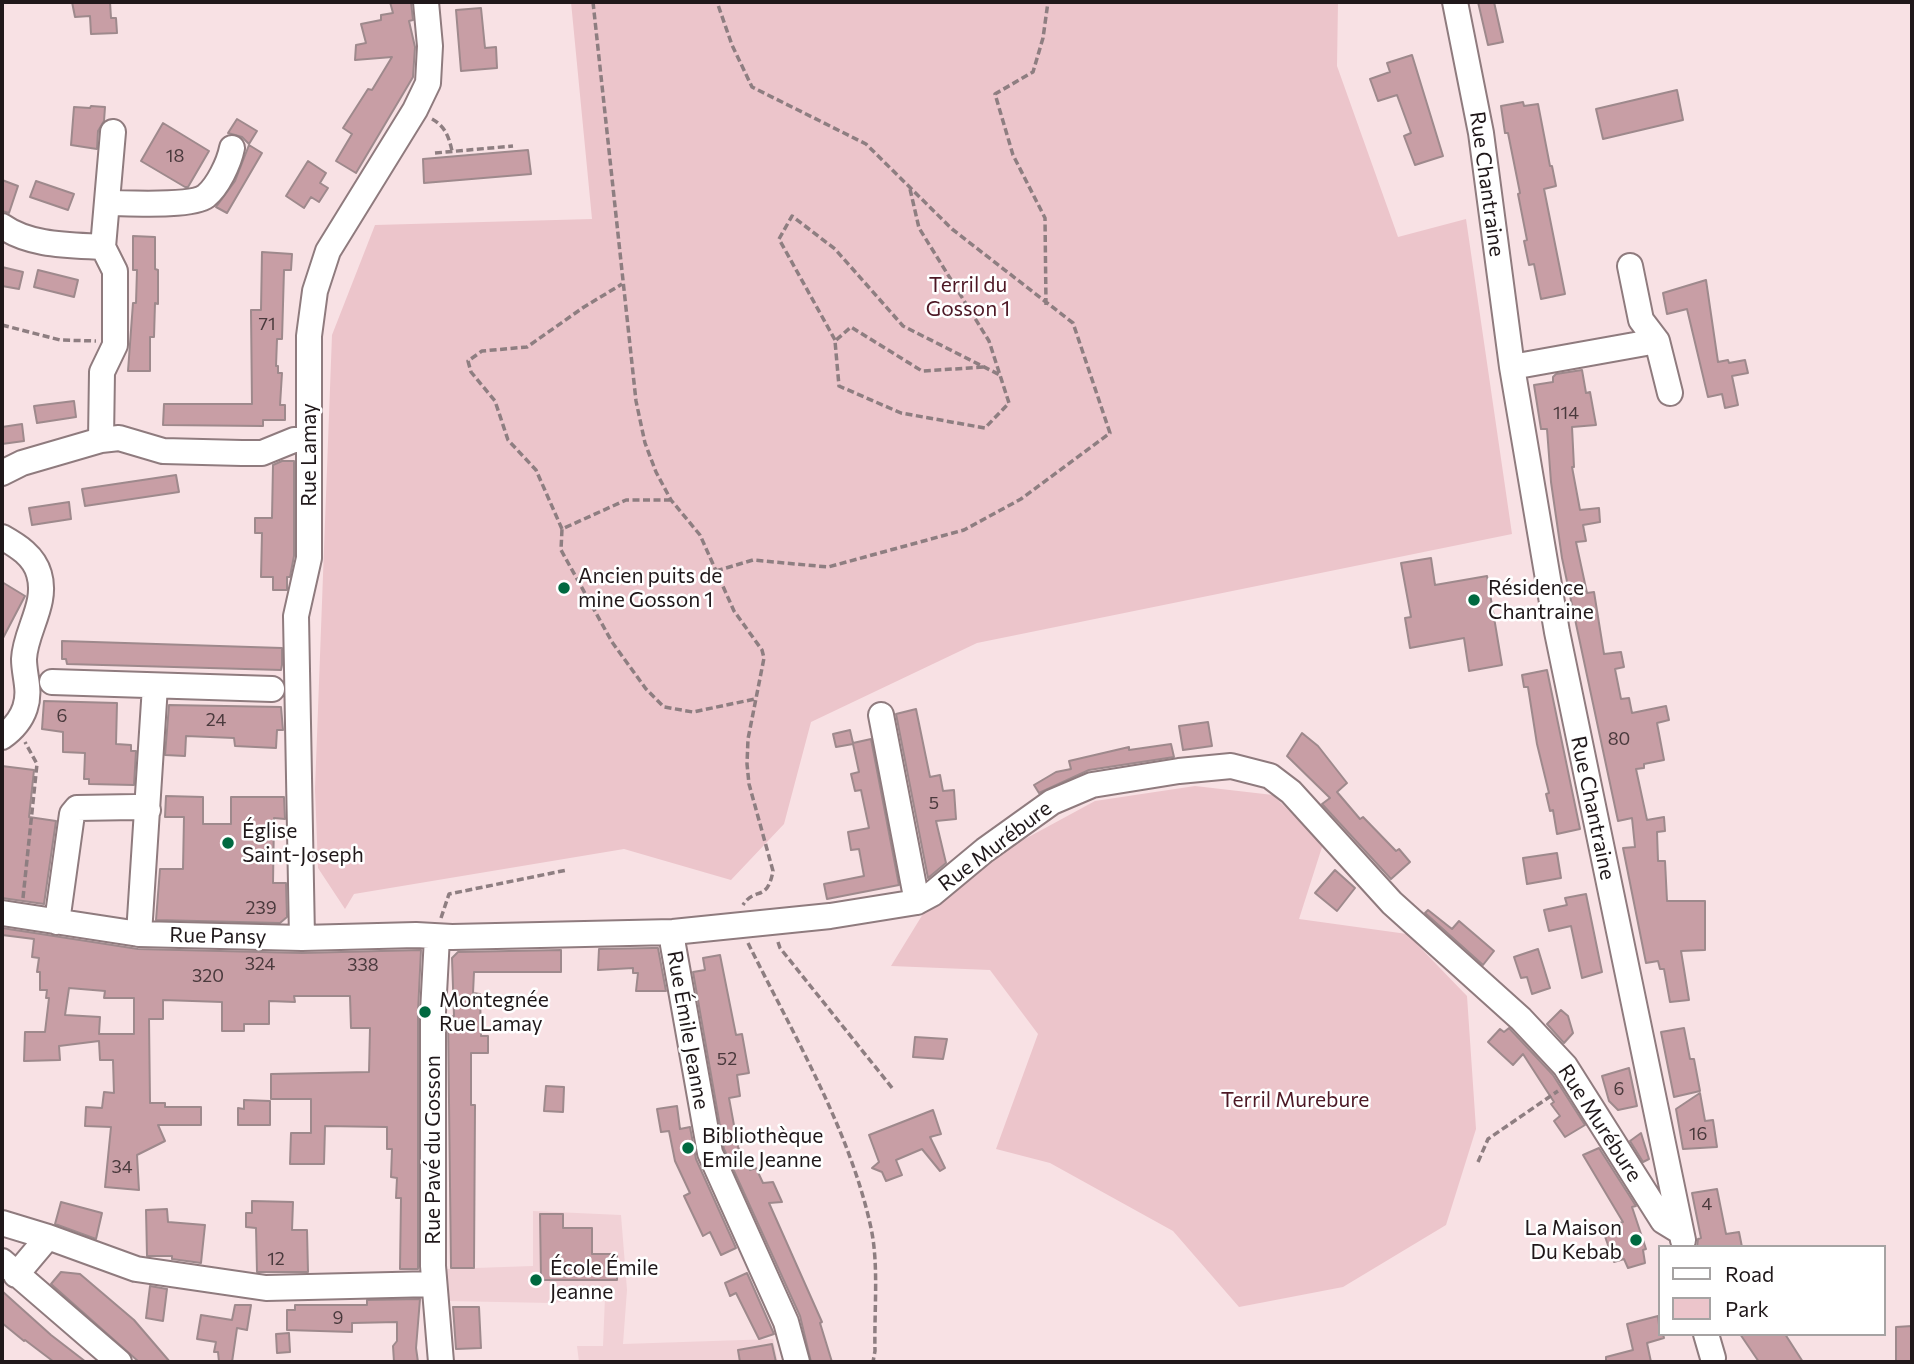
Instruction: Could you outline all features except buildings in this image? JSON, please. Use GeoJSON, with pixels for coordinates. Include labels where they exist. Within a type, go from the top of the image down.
{"type":"FeatureCollection","features":[{"type":"Feature","properties":{"kind":"street","name":"Rue Lamay"},"geometry":{"type":"LineString","coordinates":[[302,938],[296,616],[309,558],[309,335],[316,291],[328,251],[415,110],[428,83],[430,46],[426,2]]}},
{"type":"Feature","properties":{"kind":"street","name":"Rue Chantraine"},"geometry":{"type":"LineString","coordinates":[[1455,2],[1481,133],[1513,367],[1557,632],[1683,1239]]}},
{"type":"Feature","properties":{"kind":"street"},"geometry":{"type":"LineString","coordinates":[[101,440],[102,372],[115,341],[115,271],[103,247],[113,132]]}},
{"type":"Feature","properties":{"kind":"street"},"geometry":{"type":"LineString","coordinates":[[107,203],[181,202],[200,199],[211,191],[228,161],[232,148]]}},
{"type":"Feature","properties":{"kind":"street"},"geometry":{"type":"LineString","coordinates":[[2,226],[27,238],[103,247]]}},
{"type":"Feature","properties":{"kind":"street"},"geometry":{"type":"LineString","coordinates":[[1630,266],[1641,320],[1657,341],[1670,393]]}},
{"type":"Feature","properties":{"kind":"street"},"geometry":{"type":"LineString","coordinates":[[1513,367],[1657,341]]}},
{"type":"Feature","properties":{"kind":"street"},"geometry":{"type":"LineString","coordinates":[[2,473],[22,463],[101,440],[119,438],[163,451],[242,453],[262,453],[288,442],[309,440]]}},
{"type":"Feature","properties":{"kind":"street"},"geometry":{"type":"LineString","coordinates":[[2,537],[28,555],[40,575],[39,605],[24,660],[28,685],[27,702],[9,731]]}},
{"type":"Feature","properties":{"kind":"street"},"geometry":{"type":"LineString","coordinates":[[52,682],[272,689]]}},
{"type":"Feature","properties":{"kind":"street"},"geometry":{"type":"LineString","coordinates":[[139,934],[155,686]]}},
{"type":"Feature","properties":{"kind":"street"},"geometry":{"type":"LineString","coordinates":[[881,715],[917,902]]}},
{"type":"Feature","properties":{"kind":"street","name":"Rue Murébure"},"geometry":{"type":"LineString","coordinates":[[438,930],[673,932],[830,916],[917,902],[932,894],[985,850],[1052,802],[1092,785],[1231,766],[1270,776],[1291,792],[1392,903],[1521,1019],[1565,1066],[1663,1221],[1683,1239]]}},
{"type":"Feature","properties":{"kind":"street"},"geometry":{"type":"LineString","coordinates":[[57,922],[72,814],[77,808],[135,807],[148,810]]}},
{"type":"Feature","properties":{"kind":"street","name":"Rue Pansy"},"geometry":{"type":"LineString","coordinates":[[11,915],[139,934],[302,938],[416,935],[438,930]]}},
{"type":"Feature","properties":{"kind":"street","name":"Rue Pavé du Gosson"},"geometry":{"type":"LineString","coordinates":[[438,930],[433,1012],[434,1284],[442,1362]]}},
{"type":"Feature","properties":{"kind":"street","name":"Rue Émile Jeanne"},"geometry":{"type":"LineString","coordinates":[[673,932],[709,1153],[786,1322],[797,1362]]}},
{"type":"Feature","properties":{"kind":"street"},"geometry":{"type":"LineString","coordinates":[[2,1223],[136,1269],[266,1289],[434,1284]]}},
{"type":"Feature","properties":{"kind":"street"},"geometry":{"type":"LineString","coordinates":[[48,1237],[9,1268],[119,1362]]}},
{"type":"Feature","properties":{"kind":"path"},"geometry":{"type":"LineString","coordinates":[[593,2],[636,401],[645,443],[671,500],[700,535],[734,611],[762,650],[764,658],[748,740],[749,784],[773,871],[770,885],[764,892],[750,896],[744,902],[741,924],[852,1160],[871,1229],[875,1323],[873,1362]]}},
{"type":"Feature","properties":{"kind":"path"},"geometry":{"type":"LineString","coordinates":[[716,571],[753,560],[828,568],[964,530],[1021,499],[1110,433],[1073,323],[952,229],[866,144],[752,87],[732,45],[717,2]]}},
{"type":"Feature","properties":{"kind":"path"},"geometry":{"type":"LineString","coordinates":[[1046,304],[1045,218],[1013,155],[995,94],[1033,72],[1043,38],[1048,2]]}},
{"type":"Feature","properties":{"kind":"path"},"geometry":{"type":"LineString","coordinates":[[415,110],[438,122],[448,134],[452,151]]}},
{"type":"Feature","properties":{"kind":"path"},"geometry":{"type":"LineString","coordinates":[[435,153],[513,146]]}},
{"type":"Feature","properties":{"kind":"path"},"geometry":{"type":"LineString","coordinates":[[910,187],[919,228],[989,341],[1000,375],[1009,403],[985,428],[901,413],[839,386],[835,341],[779,239],[792,216],[835,249],[902,326],[1000,375]]}},
{"type":"Feature","properties":{"kind":"path"},"geometry":{"type":"LineString","coordinates":[[623,283],[527,347],[482,351],[468,361],[471,372],[495,401],[508,440],[536,470],[562,529],[561,550],[612,642],[646,689],[664,707],[693,712],[756,699]]}},
{"type":"Feature","properties":{"kind":"path"},"geometry":{"type":"LineString","coordinates":[[2,326],[66,341],[115,341]]}},
{"type":"Feature","properties":{"kind":"path"},"geometry":{"type":"LineString","coordinates":[[835,341],[851,327],[922,371],[985,367]]}},
{"type":"Feature","properties":{"kind":"path"},"geometry":{"type":"LineString","coordinates":[[562,529],[626,500],[671,500]]}},
{"type":"Feature","properties":{"kind":"path"},"geometry":{"type":"LineString","coordinates":[[9,731],[37,764],[11,915]]}},
{"type":"Feature","properties":{"kind":"path"},"geometry":{"type":"LineString","coordinates":[[438,930],[449,894],[566,870]]}},
{"type":"Feature","properties":{"kind":"path"},"geometry":{"type":"LineString","coordinates":[[772,921],[780,948],[893,1089]]}},
{"type":"Feature","properties":{"kind":"path"},"geometry":{"type":"LineString","coordinates":[[1478,1162],[1489,1139],[1574,1080]]}},
{"type":"Feature","properties":{"kind":"shaded area","name":"École Émile Jeanne"},"geometry":{"type":"Polygon","coordinates":[[[533,1211],[621,1215],[627,1290],[623,1344],[773,1339],[778,1362],[579,1362],[577,1346],[603,1346],[605,1297],[552,1303],[446,1301],[446,1269],[533,1266],[533,1211]]]}},
{"type":"Feature","properties":{"kind":"green space","name":"Terril du Gosson 1"},"geometry":{"type":"Polygon","coordinates":[[[571,2],[1338,2],[1337,66],[1398,237],[1466,219],[1512,534],[977,643],[811,722],[784,824],[731,880],[624,849],[354,894],[345,909],[318,868],[315,789],[332,335],[375,225],[592,219],[571,2]]]}},
{"type":"Feature","properties":{"kind":"green space","name":"Terril Murebure"},"geometry":{"type":"Polygon","coordinates":[[[1195,786],[1273,795],[1323,844],[1299,919],[1407,934],[1467,996],[1476,1129],[1446,1225],[1343,1287],[1239,1307],[1173,1231],[1050,1163],[996,1149],[1038,1034],[990,970],[891,966],[926,909],[988,859],[1095,801],[1195,786]]]}},
{"type":"Feature","properties":{"kind":"place","name":"Ancien puits de mine Gosson 1"},"geometry":{"type":"Point","coordinates":[564,588]}},
{"type":"Feature","properties":{"kind":"place","name":"Résidence Chantraine"},"geometry":{"type":"Point","coordinates":[1474,600]}},
{"type":"Feature","properties":{"kind":"place","name":"Église Saint-Joseph"},"geometry":{"type":"Point","coordinates":[228,843]}},
{"type":"Feature","properties":{"kind":"place","name":"Montegnée Rue Lamay"},"geometry":{"type":"Point","coordinates":[425,1012]}},
{"type":"Feature","properties":{"kind":"place","name":"Bibliothèque Emile Jeanne"},"geometry":{"type":"Point","coordinates":[688,1148]}},
{"type":"Feature","properties":{"kind":"place","name":"La Maison Du Kebab"},"geometry":{"type":"Point","coordinates":[1636,1240]}},
{"type":"Feature","properties":{"kind":"place","name":"École Émile Jeanne"},"geometry":{"type":"Point","coordinates":[536,1280]}}]}
